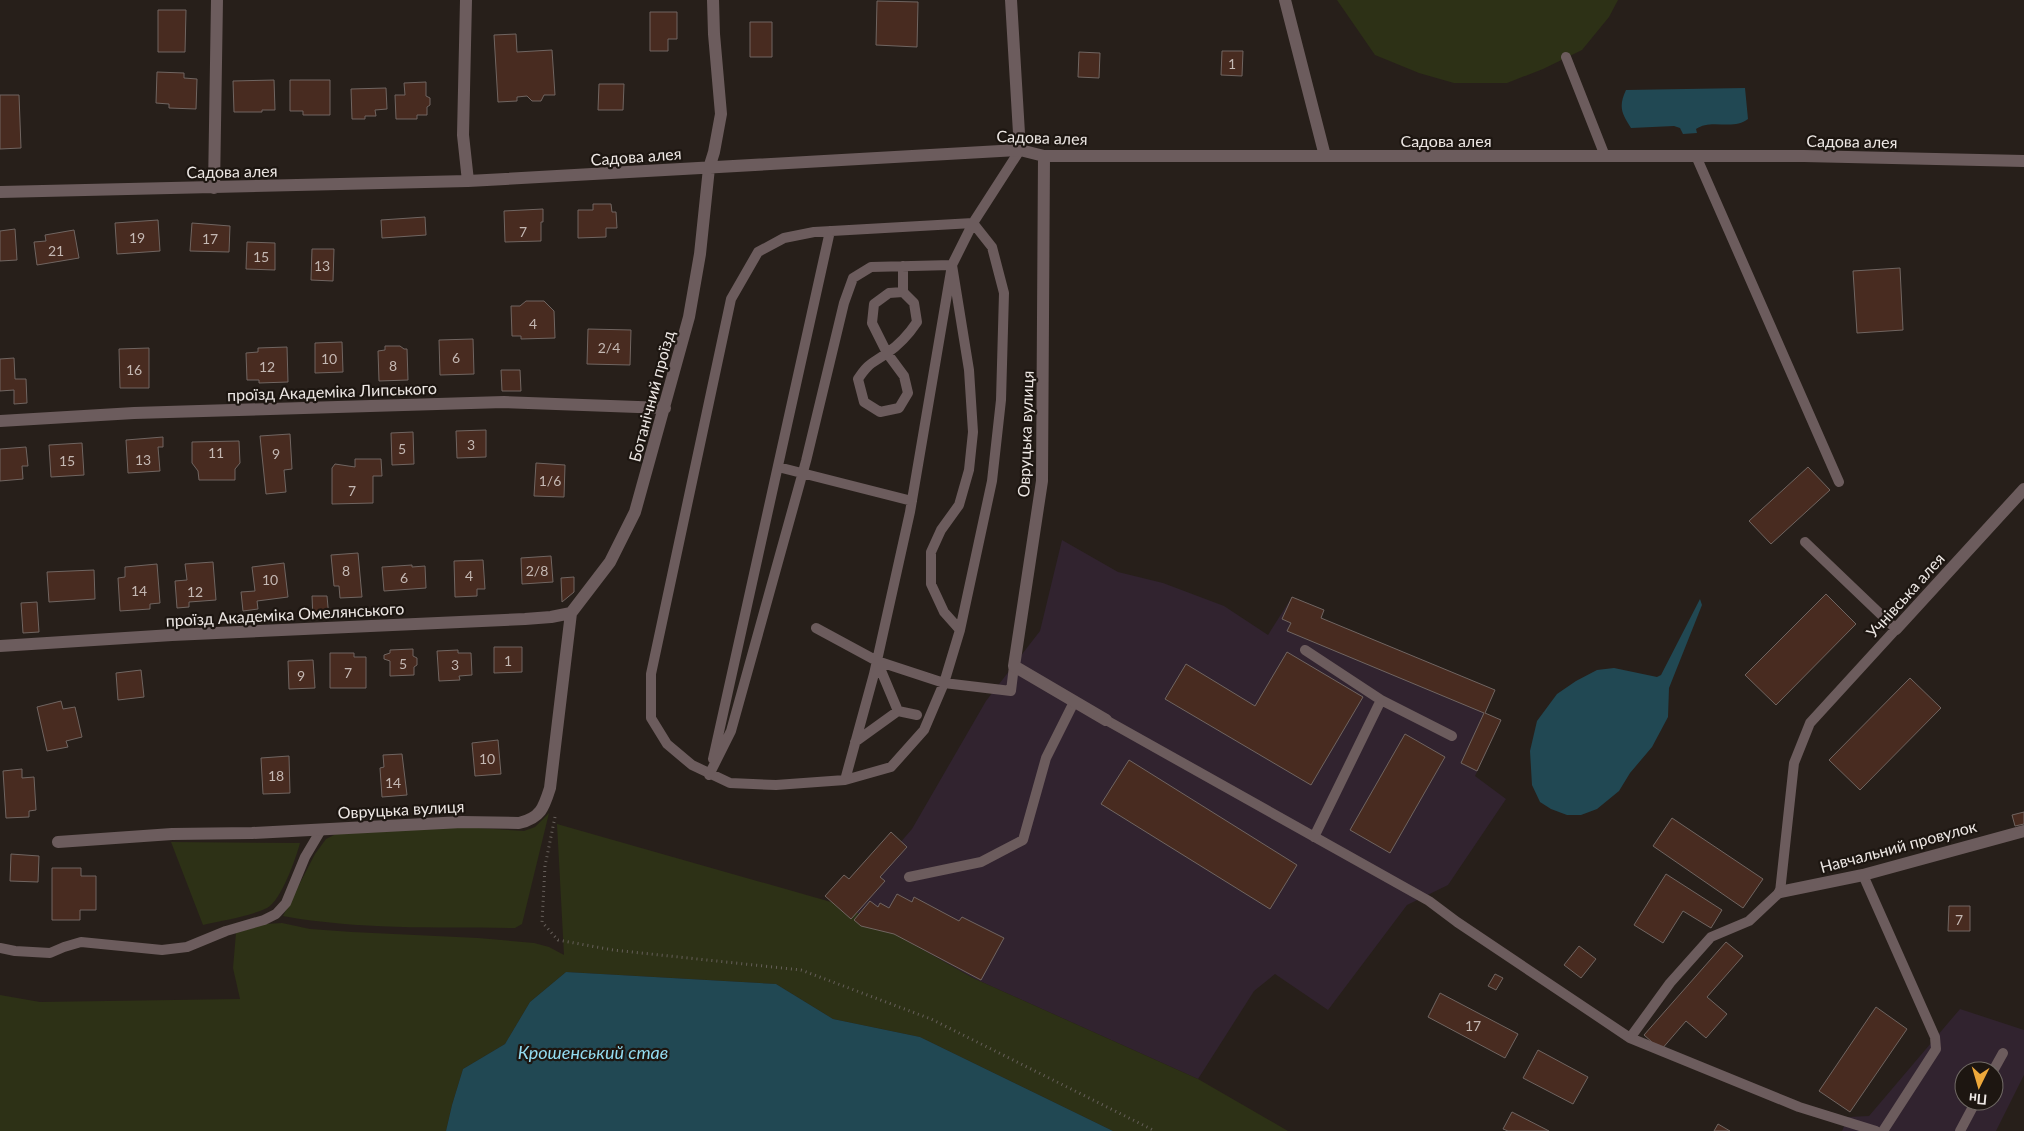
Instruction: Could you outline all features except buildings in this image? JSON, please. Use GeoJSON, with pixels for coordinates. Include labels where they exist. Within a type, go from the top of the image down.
{"type":"FeatureCollection","features":[{"type":"Feature","properties":{"kind":"street"},"geometry":{"type":"LineString","coordinates":[[214,188],[218,0]]}},
{"type":"Feature","properties":{"kind":"street"},"geometry":{"type":"LineString","coordinates":[[466,0],[464,135],[468,181]]}},
{"type":"Feature","properties":{"kind":"street","name":"Ботанічний проїзд"},"geometry":{"type":"LineString","coordinates":[[571,613],[610,562],[635,512],[665,408],[690,308],[700,254],[709,168],[721,114],[713,0]]}},
{"type":"Feature","properties":{"kind":"street"},"geometry":{"type":"LineString","coordinates":[[1011,0],[1020,150]]}},
{"type":"Feature","properties":{"kind":"street"},"geometry":{"type":"LineString","coordinates":[[1285,0],[1325,156]]}},
{"type":"Feature","properties":{"kind":"street","name":"Садова алея"},"geometry":{"type":"LineString","coordinates":[[0,192],[468,181],[1020,150],[1044,156],[1804,156],[2024,161]]}},
{"type":"Feature","properties":{"kind":"street","name":"Овруцька вулиця"},"geometry":{"type":"LineString","coordinates":[[1014,666],[1042,481],[1044,156]]}},
{"type":"Feature","properties":{"kind":"street","name":"проїзд Академіка Липського"},"geometry":{"type":"LineString","coordinates":[[0,420],[134,412],[504,402],[665,408]]}},
{"type":"Feature","properties":{"kind":"street","name":"Учнівська алея"},"geometry":{"type":"LineString","coordinates":[[1896,629],[2024,489]]}},
{"type":"Feature","properties":{"kind":"street","name":"Овруцька вулиця"},"geometry":{"type":"LineString","coordinates":[[58,842],[172,834],[252,833],[462,822],[519,823],[535,817],[540,811],[550,788],[571,613]]}},
{"type":"Feature","properties":{"kind":"street","name":"проїзд Академіка Омелянського"},"geometry":{"type":"LineString","coordinates":[[0,646],[172,635],[526,619],[571,613]]}},
{"type":"Feature","properties":{"kind":"street"},"geometry":{"type":"LineString","coordinates":[[1014,666],[1106,720]]}},
{"type":"Feature","properties":{"kind":"street","name":"Навчальний провулок"},"geometry":{"type":"LineString","coordinates":[[1780,892],[1863,875],[2024,831]]}},
{"type":"Feature","properties":{"kind":"lane"},"geometry":{"type":"LineString","coordinates":[[1566,57],[1605,156]]}},
{"type":"Feature","properties":{"kind":"lane"},"geometry":{"type":"LineString","coordinates":[[845,780],[877,661],[912,502],[952,266],[974,223],[1020,150]]}},
{"type":"Feature","properties":{"kind":"lane"},"geometry":{"type":"LineString","coordinates":[[1696,156],[1839,482]]}},
{"type":"Feature","properties":{"kind":"lane"},"geometry":{"type":"LineString","coordinates":[[974,223],[992,247],[1004,293],[1001,400],[992,481],[960,630],[944,683],[924,730],[891,767],[845,780],[776,785],[730,783],[710,775],[692,765],[667,744],[651,718],[650,674],[731,298],[758,252],[784,238],[830,231],[974,223]]}},
{"type":"Feature","properties":{"kind":"lane"},"geometry":{"type":"LineString","coordinates":[[710,775],[830,231]]}},
{"type":"Feature","properties":{"kind":"lane"},"geometry":{"type":"LineString","coordinates":[[903,266],[903,292],[914,303],[918,322],[908,335],[887,353],[866,366],[858,379],[864,402],[880,412],[899,408],[908,393],[904,376],[887,353],[872,324],[874,304],[889,293],[903,292]]}},
{"type":"Feature","properties":{"kind":"lane"},"geometry":{"type":"LineString","coordinates":[[710,775],[731,732],[802,474],[844,303],[853,278],[871,267],[952,266]]}},
{"type":"Feature","properties":{"kind":"lane"},"geometry":{"type":"LineString","coordinates":[[952,266],[969,370],[973,432],[969,470],[960,505],[941,530],[931,552],[931,584],[944,612],[960,630]]}},
{"type":"Feature","properties":{"kind":"lane"},"geometry":{"type":"LineString","coordinates":[[778,467],[912,502]]}},
{"type":"Feature","properties":{"kind":"lane"},"geometry":{"type":"LineString","coordinates":[[1804,542],[1896,629]]}},
{"type":"Feature","properties":{"kind":"lane"},"geometry":{"type":"LineString","coordinates":[[816,628],[877,661],[944,683],[1010,691],[1014,666]]}},
{"type":"Feature","properties":{"kind":"lane","name":"Учнівська алея"},"geometry":{"type":"LineString","coordinates":[[1780,892],[1794,763],[1810,724],[1896,629]]}},
{"type":"Feature","properties":{"kind":"lane"},"geometry":{"type":"LineString","coordinates":[[1305,650],[1382,700],[1452,736]]}},
{"type":"Feature","properties":{"kind":"lane"},"geometry":{"type":"LineString","coordinates":[[877,661],[898,712]]}},
{"type":"Feature","properties":{"kind":"lane"},"geometry":{"type":"LineString","coordinates":[[1314,837],[1382,700]]}},
{"type":"Feature","properties":{"kind":"lane"},"geometry":{"type":"LineString","coordinates":[[909,877],[981,862],[1023,840],[1046,758],[1074,702]]}},
{"type":"Feature","properties":{"kind":"lane"},"geometry":{"type":"LineString","coordinates":[[855,742],[898,712],[917,715]]}},
{"type":"Feature","properties":{"kind":"lane"},"geometry":{"type":"LineString","coordinates":[[1106,720],[1429,901],[1456,922],[1630,1038],[1799,1107],[1876,1131]]}},
{"type":"Feature","properties":{"kind":"lane"},"geometry":{"type":"LineString","coordinates":[[0,948],[50,953],[81,942],[162,950],[187,947],[226,931],[264,920],[276,914],[286,903],[305,857],[321,830]]}},
{"type":"Feature","properties":{"kind":"lane"},"geometry":{"type":"LineString","coordinates":[[1863,875],[1936,1037],[1936,1049],[1883,1131]]}},
{"type":"Feature","properties":{"kind":"lane"},"geometry":{"type":"LineString","coordinates":[[1630,1038],[1670,983],[1711,936],[1749,921],[1780,892]]}},
{"type":"Feature","properties":{"kind":"lane"},"geometry":{"type":"LineString","coordinates":[[1999,1061],[2003,1053]]}},
{"type":"Feature","properties":{"kind":"lane"},"geometry":{"type":"LineString","coordinates":[[1960,1131],[1971,1111]]}},
{"type":"Feature","properties":{"kind":"path"},"geometry":{"type":"LineString","coordinates":[[557,810],[545,866],[542,922],[558,940],[613,950],[801,970],[931,1019],[1155,1131]]}},
{"type":"Feature","properties":{"kind":"shaded area"},"geometry":{"type":"Polygon","coordinates":[[[1062,540],[1118,572],[1163,583],[1224,606],[1268,635],[1292,597],[1324,610],[1321,618],[1495,690],[1485,713],[1501,720],[1475,776],[1506,799],[1448,885],[1407,905],[1328,1010],[1275,974],[1254,991],[1198,1079],[973,978],[845,906],[912,829],[986,701],[1040,631],[1062,540]]]}},
{"type":"Feature","properties":{"kind":"shaded area"},"geometry":{"type":"Polygon","coordinates":[[[1960,1009],[2024,1030],[2024,1075],[1996,1131],[1842,1131],[1848,1117],[1869,1116],[1960,1009]]]}},
{"type":"Feature","properties":{"kind":"green space"},"geometry":{"type":"Polygon","coordinates":[[[1337,0],[1618,0],[1609,17],[1582,50],[1543,69],[1507,83],[1454,83],[1419,73],[1375,55],[1337,0]]]}},
{"type":"Feature","properties":{"kind":"green space"},"geometry":{"type":"Polygon","coordinates":[[[549,813],[522,924],[515,928],[370,926],[283,916],[315,854],[326,839],[336,834],[461,827],[524,831],[535,827],[549,813]]]}},
{"type":"Feature","properties":{"kind":"green space"},"geometry":{"type":"Polygon","coordinates":[[[557,824],[845,906],[973,978],[1198,1079],[1288,1131],[1113,1131],[920,1037],[833,1019],[776,984],[566,972],[530,1002],[505,1044],[463,1069],[446,1131],[0,1131],[0,995],[40,1002],[240,999],[233,968],[236,933],[266,924],[282,923],[310,929],[534,943],[549,947],[564,955],[557,824]]]}},
{"type":"Feature","properties":{"kind":"green space"},"geometry":{"type":"Polygon","coordinates":[[[171,842],[300,843],[283,888],[272,904],[252,914],[203,925],[171,842]]]}},
{"type":"Feature","properties":{"kind":"water"},"geometry":{"type":"Polygon","coordinates":[[[1745,88],[1748,119],[1736,124],[1708,124],[1696,129],[1697,133],[1683,134],[1680,128],[1674,126],[1631,128],[1622,110],[1622,101],[1626,90],[1745,88]]]}},
{"type":"Feature","properties":{"kind":"water"},"geometry":{"type":"Polygon","coordinates":[[[1700,599],[1702,605],[1669,688],[1668,717],[1652,747],[1630,773],[1619,791],[1597,809],[1581,815],[1567,815],[1551,809],[1540,802],[1532,785],[1530,751],[1537,721],[1557,694],[1597,670],[1614,668],[1657,677],[1661,675],[1700,599]]]}},
{"type":"Feature","properties":{"kind":"water","name":"Крошенський став"},"geometry":{"type":"Polygon","coordinates":[[[566,972],[776,984],[833,1019],[920,1037],[1113,1131],[446,1131],[463,1069],[505,1044],[530,1002],[566,972]]]}}]}
